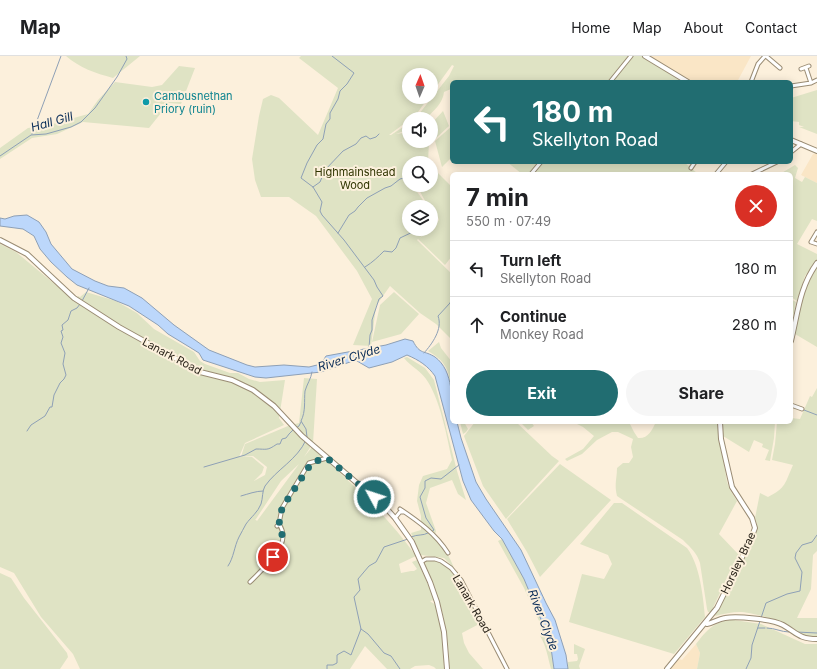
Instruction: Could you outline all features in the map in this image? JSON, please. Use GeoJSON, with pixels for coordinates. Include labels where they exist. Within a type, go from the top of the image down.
{"type":"FeatureCollection","features":[{"type":"Feature","properties":{"kind":"main road"},"geometry":{"type":"LineString","coordinates":[[645,56],[685,80]]}},
{"type":"Feature","properties":{"kind":"main road"},"geometry":{"type":"LineString","coordinates":[[793,141],[817,151]]}},
{"type":"Feature","properties":{"kind":"main road","name":"Lanark Road"},"geometry":{"type":"LineString","coordinates":[[0,240],[27,254],[74,298],[119,327],[200,372],[232,380],[253,390],[274,406],[296,431],[374,497],[395,518],[412,542],[421,562],[434,593],[440,613],[444,632],[447,669]]}},
{"type":"Feature","properties":{"kind":"main road"},"geometry":{"type":"LineString","coordinates":[[793,330],[798,303],[808,276],[817,263]]}},
{"type":"Feature","properties":{"kind":"main road","name":"Horsley Brae"},"geometry":{"type":"LineString","coordinates":[[667,669],[717,608],[755,528],[752,518],[732,487],[721,439],[720,424]]}},
{"type":"Feature","properties":{"kind":"main road"},"geometry":{"type":"LineString","coordinates":[[705,623],[707,624],[723,618],[731,617],[762,620],[783,625],[797,636],[817,639]]}},
{"type":"Feature","properties":{"kind":"street"},"geometry":{"type":"LineString","coordinates":[[612,80],[631,56]]}},
{"type":"Feature","properties":{"kind":"street"},"geometry":{"type":"LineString","coordinates":[[752,80],[758,64],[766,56],[780,68]]}},
{"type":"Feature","properties":{"kind":"street"},"geometry":{"type":"LineString","coordinates":[[801,69],[808,67],[811,83]]}},
{"type":"Feature","properties":{"kind":"street"},"geometry":{"type":"LineString","coordinates":[[793,86],[811,83],[817,80]]}},
{"type":"Feature","properties":{"kind":"street"},"geometry":{"type":"LineString","coordinates":[[793,150],[801,144]]}},
{"type":"Feature","properties":{"kind":"street"},"geometry":{"type":"LineString","coordinates":[[533,172],[539,164]]}},
{"type":"Feature","properties":{"kind":"street"},"geometry":{"type":"LineString","coordinates":[[691,168],[694,164]]}},
{"type":"Feature","properties":{"kind":"street"},"geometry":{"type":"LineString","coordinates":[[718,172],[724,164]]}},
{"type":"Feature","properties":{"kind":"street"},"geometry":{"type":"LineString","coordinates":[[756,172],[773,164]]}},
{"type":"Feature","properties":{"kind":"street"},"geometry":{"type":"LineString","coordinates":[[817,232],[811,242],[817,244]]}},
{"type":"Feature","properties":{"kind":"street"},"geometry":{"type":"LineString","coordinates":[[793,406],[802,409]]}},
{"type":"Feature","properties":{"kind":"street"},"geometry":{"type":"LineString","coordinates":[[250,582],[276,554],[283,538],[282,530],[278,525],[282,508],[309,463],[327,458]]}},
{"type":"Feature","properties":{"kind":"street"},"geometry":{"type":"LineString","coordinates":[[395,518],[401,510],[433,534],[448,552]]}},
{"type":"Feature","properties":{"kind":"street","name":"Lanark Road"},"geometry":{"type":"LineString","coordinates":[[421,562],[426,559],[434,558],[442,561],[451,568],[461,580],[507,669]]}},
{"type":"Feature","properties":{"kind":"shaded area"},"geometry":{"type":"Polygon","coordinates":[[[648,56],[751,56],[738,80],[688,80],[648,56]]]}},
{"type":"Feature","properties":{"kind":"shaded area"},"geometry":{"type":"Polygon","coordinates":[[[817,153],[817,183],[801,175],[813,154],[817,153]]]}},
{"type":"Feature","properties":{"kind":"shaded area"},"geometry":{"type":"Polygon","coordinates":[[[696,644],[700,653],[697,669],[670,669],[679,659],[682,660],[696,644]]]}},
{"type":"Feature","properties":{"kind":"green space"},"geometry":{"type":"Polygon","coordinates":[[[66,56],[140,56],[113,78],[88,70],[66,56]]]}},
{"type":"Feature","properties":{"kind":"green space","name":"Highmainshead Wood"},"geometry":{"type":"Polygon","coordinates":[[[301,56],[642,56],[681,80],[450,80],[450,89],[444,92],[440,103],[432,112],[421,112],[427,104],[438,104],[438,90],[449,76],[454,66],[452,65],[438,84],[438,68],[402,68],[402,104],[424,104],[418,112],[402,112],[402,125],[389,135],[402,128],[402,132],[396,134],[402,133],[402,148],[429,148],[428,156],[402,156],[402,192],[417,192],[423,200],[402,200],[402,236],[422,236],[420,238],[422,236],[438,236],[438,200],[425,200],[420,192],[438,192],[438,173],[450,185],[450,259],[445,265],[418,239],[417,240],[450,272],[450,338],[436,324],[420,313],[390,286],[376,306],[371,346],[353,345],[372,299],[357,271],[316,216],[289,197],[261,197],[255,180],[252,159],[263,99],[271,95],[279,98],[318,135],[338,88],[299,58],[301,56]]]}},
{"type":"Feature","properties":{"kind":"green space"},"geometry":{"type":"Polygon","coordinates":[[[179,66],[195,68],[181,104],[169,103],[149,128],[83,122],[57,134],[32,138],[0,159],[0,148],[28,128],[49,125],[88,114],[98,100],[115,82],[152,87],[162,85],[179,66]]]}},
{"type":"Feature","properties":{"kind":"green space"},"geometry":{"type":"Polygon","coordinates":[[[817,90],[817,134],[799,127],[804,127],[799,125],[799,122],[793,121],[793,97],[817,90]]]}},
{"type":"Feature","properties":{"kind":"green space"},"geometry":{"type":"Polygon","coordinates":[[[443,111],[449,126],[438,136],[438,116],[443,111]]]}},
{"type":"Feature","properties":{"kind":"green space"},"geometry":{"type":"Polygon","coordinates":[[[450,128],[450,159],[442,167],[437,148],[438,138],[450,128]]]}},
{"type":"Feature","properties":{"kind":"green space"},"geometry":{"type":"Polygon","coordinates":[[[510,164],[686,164],[696,172],[520,172],[510,164]]]}},
{"type":"Feature","properties":{"kind":"green space"},"geometry":{"type":"Polygon","coordinates":[[[795,165],[798,168],[795,178],[802,182],[805,177],[817,183],[817,221],[812,219],[797,244],[817,254],[817,260],[805,276],[797,301],[793,298],[793,172],[783,172],[795,165]]]}},
{"type":"Feature","properties":{"kind":"green space"},"geometry":{"type":"Polygon","coordinates":[[[0,244],[16,252],[75,301],[78,296],[80,297],[86,292],[116,301],[137,313],[154,329],[194,352],[200,361],[205,364],[230,373],[238,373],[249,379],[260,382],[285,380],[279,418],[284,425],[245,443],[239,457],[241,457],[245,444],[299,423],[304,378],[317,379],[313,443],[304,457],[312,447],[380,512],[416,556],[399,564],[401,573],[414,571],[417,569],[412,562],[417,560],[434,598],[434,600],[430,601],[435,605],[440,617],[444,669],[436,669],[429,665],[415,666],[410,669],[387,669],[365,646],[350,669],[80,669],[73,654],[41,617],[14,573],[0,567],[0,244]],[[253,456],[241,457],[252,457],[264,467],[262,473],[254,481],[265,475],[267,467],[253,456]],[[299,464],[281,481],[255,519],[257,521],[299,464]]]}},
{"type":"Feature","properties":{"kind":"green space"},"geometry":{"type":"Polygon","coordinates":[[[817,266],[817,347],[795,334],[805,290],[817,266]]]}},
{"type":"Feature","properties":{"kind":"green space"},"geometry":{"type":"Polygon","coordinates":[[[394,292],[419,314],[401,334],[372,342],[380,305],[394,292]]]}},
{"type":"Feature","properties":{"kind":"green space"},"geometry":{"type":"Polygon","coordinates":[[[793,300],[796,302],[793,318],[793,300]]]}},
{"type":"Feature","properties":{"kind":"green space"},"geometry":{"type":"Polygon","coordinates":[[[439,342],[441,348],[450,359],[450,381],[444,364],[435,355],[428,351],[439,342]]]}},
{"type":"Feature","properties":{"kind":"green space"},"geometry":{"type":"Polygon","coordinates":[[[407,357],[425,368],[434,380],[457,471],[466,500],[458,494],[452,480],[430,488],[426,503],[436,531],[434,538],[446,552],[454,568],[444,558],[421,555],[411,533],[421,530],[421,516],[417,501],[419,485],[423,476],[447,469],[452,460],[443,420],[433,390],[423,375],[404,358],[407,357]]]}},
{"type":"Feature","properties":{"kind":"green space"},"geometry":{"type":"Polygon","coordinates":[[[817,388],[817,551],[813,555],[811,589],[797,618],[817,618],[817,638],[800,634],[786,624],[771,618],[744,612],[715,616],[753,538],[757,524],[755,518],[760,493],[768,497],[782,488],[793,465],[772,460],[777,424],[793,424],[793,418],[800,419],[810,396],[812,397],[817,388]]]}},
{"type":"Feature","properties":{"kind":"green space"},"geometry":{"type":"Polygon","coordinates":[[[460,424],[465,424],[468,429],[463,434],[460,424]]]}},
{"type":"Feature","properties":{"kind":"green space"},"geometry":{"type":"Polygon","coordinates":[[[473,424],[518,424],[559,461],[506,519],[483,486],[464,436],[473,424]]]}},
{"type":"Feature","properties":{"kind":"green space"},"geometry":{"type":"Polygon","coordinates":[[[522,424],[532,424],[534,426],[528,430],[522,424]]]}},
{"type":"Feature","properties":{"kind":"green space"},"geometry":{"type":"Polygon","coordinates":[[[578,424],[630,424],[638,438],[641,438],[651,431],[655,424],[717,424],[727,482],[737,501],[719,534],[739,555],[711,612],[708,612],[707,609],[700,563],[693,551],[683,540],[617,496],[617,468],[623,463],[629,463],[633,457],[631,447],[633,439],[618,432],[612,432],[597,440],[582,454],[567,461],[565,459],[583,449],[594,436],[578,424]]]}},
{"type":"Feature","properties":{"kind":"green space"},"geometry":{"type":"Polygon","coordinates":[[[721,424],[775,424],[770,461],[765,460],[769,450],[762,447],[763,444],[754,440],[749,452],[723,436],[721,424]]]}},
{"type":"Feature","properties":{"kind":"green space"},"geometry":{"type":"Polygon","coordinates":[[[560,464],[611,500],[540,577],[507,519],[560,464]]]}},
{"type":"Feature","properties":{"kind":"green space"},"geometry":{"type":"Polygon","coordinates":[[[614,503],[622,503],[687,548],[695,563],[700,581],[705,617],[674,654],[569,622],[582,574],[604,579],[612,564],[608,555],[580,544],[614,503]]]}},
{"type":"Feature","properties":{"kind":"green space"},"geometry":{"type":"Polygon","coordinates":[[[502,539],[524,579],[550,641],[554,669],[551,669],[545,647],[540,636],[540,623],[524,588],[498,541],[502,539]]]}},
{"type":"Feature","properties":{"kind":"green space"},"geometry":{"type":"Polygon","coordinates":[[[434,559],[448,567],[455,575],[481,623],[462,633],[464,643],[469,653],[483,669],[449,669],[448,645],[443,615],[433,583],[425,564],[427,560],[434,559]]]}},
{"type":"Feature","properties":{"kind":"green space"},"geometry":{"type":"Polygon","coordinates":[[[0,573],[11,578],[24,598],[67,653],[68,657],[60,669],[0,669],[0,573]]]}},
{"type":"Feature","properties":{"kind":"green space"},"geometry":{"type":"Polygon","coordinates":[[[727,620],[761,624],[805,644],[817,644],[817,669],[697,669],[700,653],[696,644],[712,627],[727,620]]]}},
{"type":"Feature","properties":{"kind":"green space"},"geometry":{"type":"Polygon","coordinates":[[[574,644],[585,649],[579,666],[580,669],[568,669],[568,662],[577,661],[578,659],[577,654],[574,654],[574,644]]]}},
{"type":"Feature","properties":{"kind":"water","name":"River Clyde"},"geometry":{"type":"Polygon","coordinates":[[[27,215],[39,222],[46,232],[51,244],[72,269],[108,286],[124,288],[142,298],[174,325],[209,350],[247,365],[255,367],[284,365],[309,367],[321,364],[326,356],[386,345],[405,339],[413,341],[420,350],[435,357],[446,370],[449,378],[450,424],[458,424],[476,482],[521,550],[555,620],[566,655],[568,669],[554,669],[550,641],[524,579],[502,539],[494,531],[471,500],[463,481],[435,376],[426,366],[407,355],[392,362],[369,368],[357,361],[353,361],[321,372],[266,378],[255,377],[203,360],[199,353],[168,334],[158,325],[129,306],[77,285],[51,262],[40,249],[34,236],[23,229],[0,226],[0,218],[5,219],[14,216],[27,215]]]}},
{"type":"Feature","properties":{"kind":"waterway"},"geometry":{"type":"LineString","coordinates":[[32,134],[61,56]]}},
{"type":"Feature","properties":{"kind":"waterway","name":"Hall Gill"},"geometry":{"type":"LineString","coordinates":[[0,156],[31,135],[46,134],[71,127],[81,122],[95,108],[117,77],[127,59],[126,56]]}},
{"type":"Feature","properties":{"kind":"waterway"},"geometry":{"type":"LineString","coordinates":[[332,56],[354,73],[347,84],[340,91],[338,99],[330,113],[330,119],[326,124],[323,139],[317,145],[301,178],[313,187],[322,202],[320,211],[322,215],[344,240],[374,280],[383,296],[379,299],[372,320],[369,348]]}},
{"type":"Feature","properties":{"kind":"waterway"},"geometry":{"type":"LineString","coordinates":[[313,187],[320,182],[325,170],[343,151],[356,144],[361,138],[366,136],[370,139],[379,134]]}},
{"type":"Feature","properties":{"kind":"waterway"},"geometry":{"type":"LineString","coordinates":[[338,233],[349,215],[355,211],[367,198],[402,178]]}},
{"type":"Feature","properties":{"kind":"waterway"},"geometry":{"type":"LineString","coordinates":[[365,267],[384,251],[392,252],[396,248],[400,238],[404,236]]}},
{"type":"Feature","properties":{"kind":"waterway"},"geometry":{"type":"LineString","coordinates":[[82,301],[89,288]]}},
{"type":"Feature","properties":{"kind":"waterway"},"geometry":{"type":"LineString","coordinates":[[424,353],[438,331],[438,316],[450,303]]}},
{"type":"Feature","properties":{"kind":"waterway"},"geometry":{"type":"LineString","coordinates":[[27,431],[31,425],[45,416],[50,407],[52,407],[54,395],[66,375],[63,364],[65,353],[61,343],[63,337],[61,331],[63,330],[62,325],[68,320],[71,311],[77,308],[80,304]]}},
{"type":"Feature","properties":{"kind":"waterway"},"geometry":{"type":"LineString","coordinates":[[307,437],[306,429],[301,421],[304,410],[305,391],[312,372]]}},
{"type":"Feature","properties":{"kind":"waterway"},"geometry":{"type":"LineString","coordinates":[[804,410],[817,415]]}},
{"type":"Feature","properties":{"kind":"waterway"},"geometry":{"type":"LineString","coordinates":[[296,428],[301,422]]}},
{"type":"Feature","properties":{"kind":"waterway"},"geometry":{"type":"LineString","coordinates":[[204,467],[245,455],[256,449],[269,449],[277,444],[280,444],[282,439],[286,438],[293,430]]}},
{"type":"Feature","properties":{"kind":"waterway"},"geometry":{"type":"LineString","coordinates":[[228,566],[232,559],[237,541],[246,524],[260,507],[265,486],[275,474],[292,459],[306,440]]}},
{"type":"Feature","properties":{"kind":"waterway"},"geometry":{"type":"LineString","coordinates":[[431,532],[434,530],[426,518],[420,497],[425,488],[425,481],[431,478],[441,479],[459,465]]}},
{"type":"Feature","properties":{"kind":"waterway"},"geometry":{"type":"LineString","coordinates":[[241,496],[263,491]]}},
{"type":"Feature","properties":{"kind":"waterway"},"geometry":{"type":"LineString","coordinates":[[411,537],[428,533]]}},
{"type":"Feature","properties":{"kind":"waterway"},"geometry":{"type":"LineString","coordinates":[[761,618],[766,603],[787,594],[800,591],[802,572],[795,558],[796,553],[802,545],[812,542],[817,535]]}},
{"type":"Feature","properties":{"kind":"waterway"},"geometry":{"type":"LineString","coordinates":[[327,669],[327,665],[337,663],[337,655],[344,651],[351,655],[361,629],[354,597],[360,590],[358,579],[369,566],[376,562],[384,547],[408,539]]}},
{"type":"Feature","properties":{"kind":"waterway"},"geometry":{"type":"LineString","coordinates":[[746,669],[751,658],[752,645],[760,621]]}},
{"type":"Feature","properties":{"kind":"waterway"},"geometry":{"type":"LineString","coordinates":[[758,628],[765,628]]}},
{"type":"Feature","properties":{"kind":"waterway"},"geometry":{"type":"LineString","coordinates":[[767,628],[789,632]]}},
{"type":"Feature","properties":{"kind":"waterway"},"geometry":{"type":"LineString","coordinates":[[361,629],[368,634],[384,653],[391,656],[400,669]]}},
{"type":"Feature","properties":{"kind":"waterway"},"geometry":{"type":"LineString","coordinates":[[796,632],[817,633]]}},
{"type":"Feature","properties":{"kind":"place","name":"Cambusnethan Priory (ruin)"},"geometry":{"type":"Point","coordinates":[146,102]}},
{"type":"Feature","properties":{"kind":"route"},"geometry":{"type":"LineString","coordinates":[[273,557],[283,538],[282,530],[279,524],[282,508],[309,463],[327,458],[374,497]]}}]}
